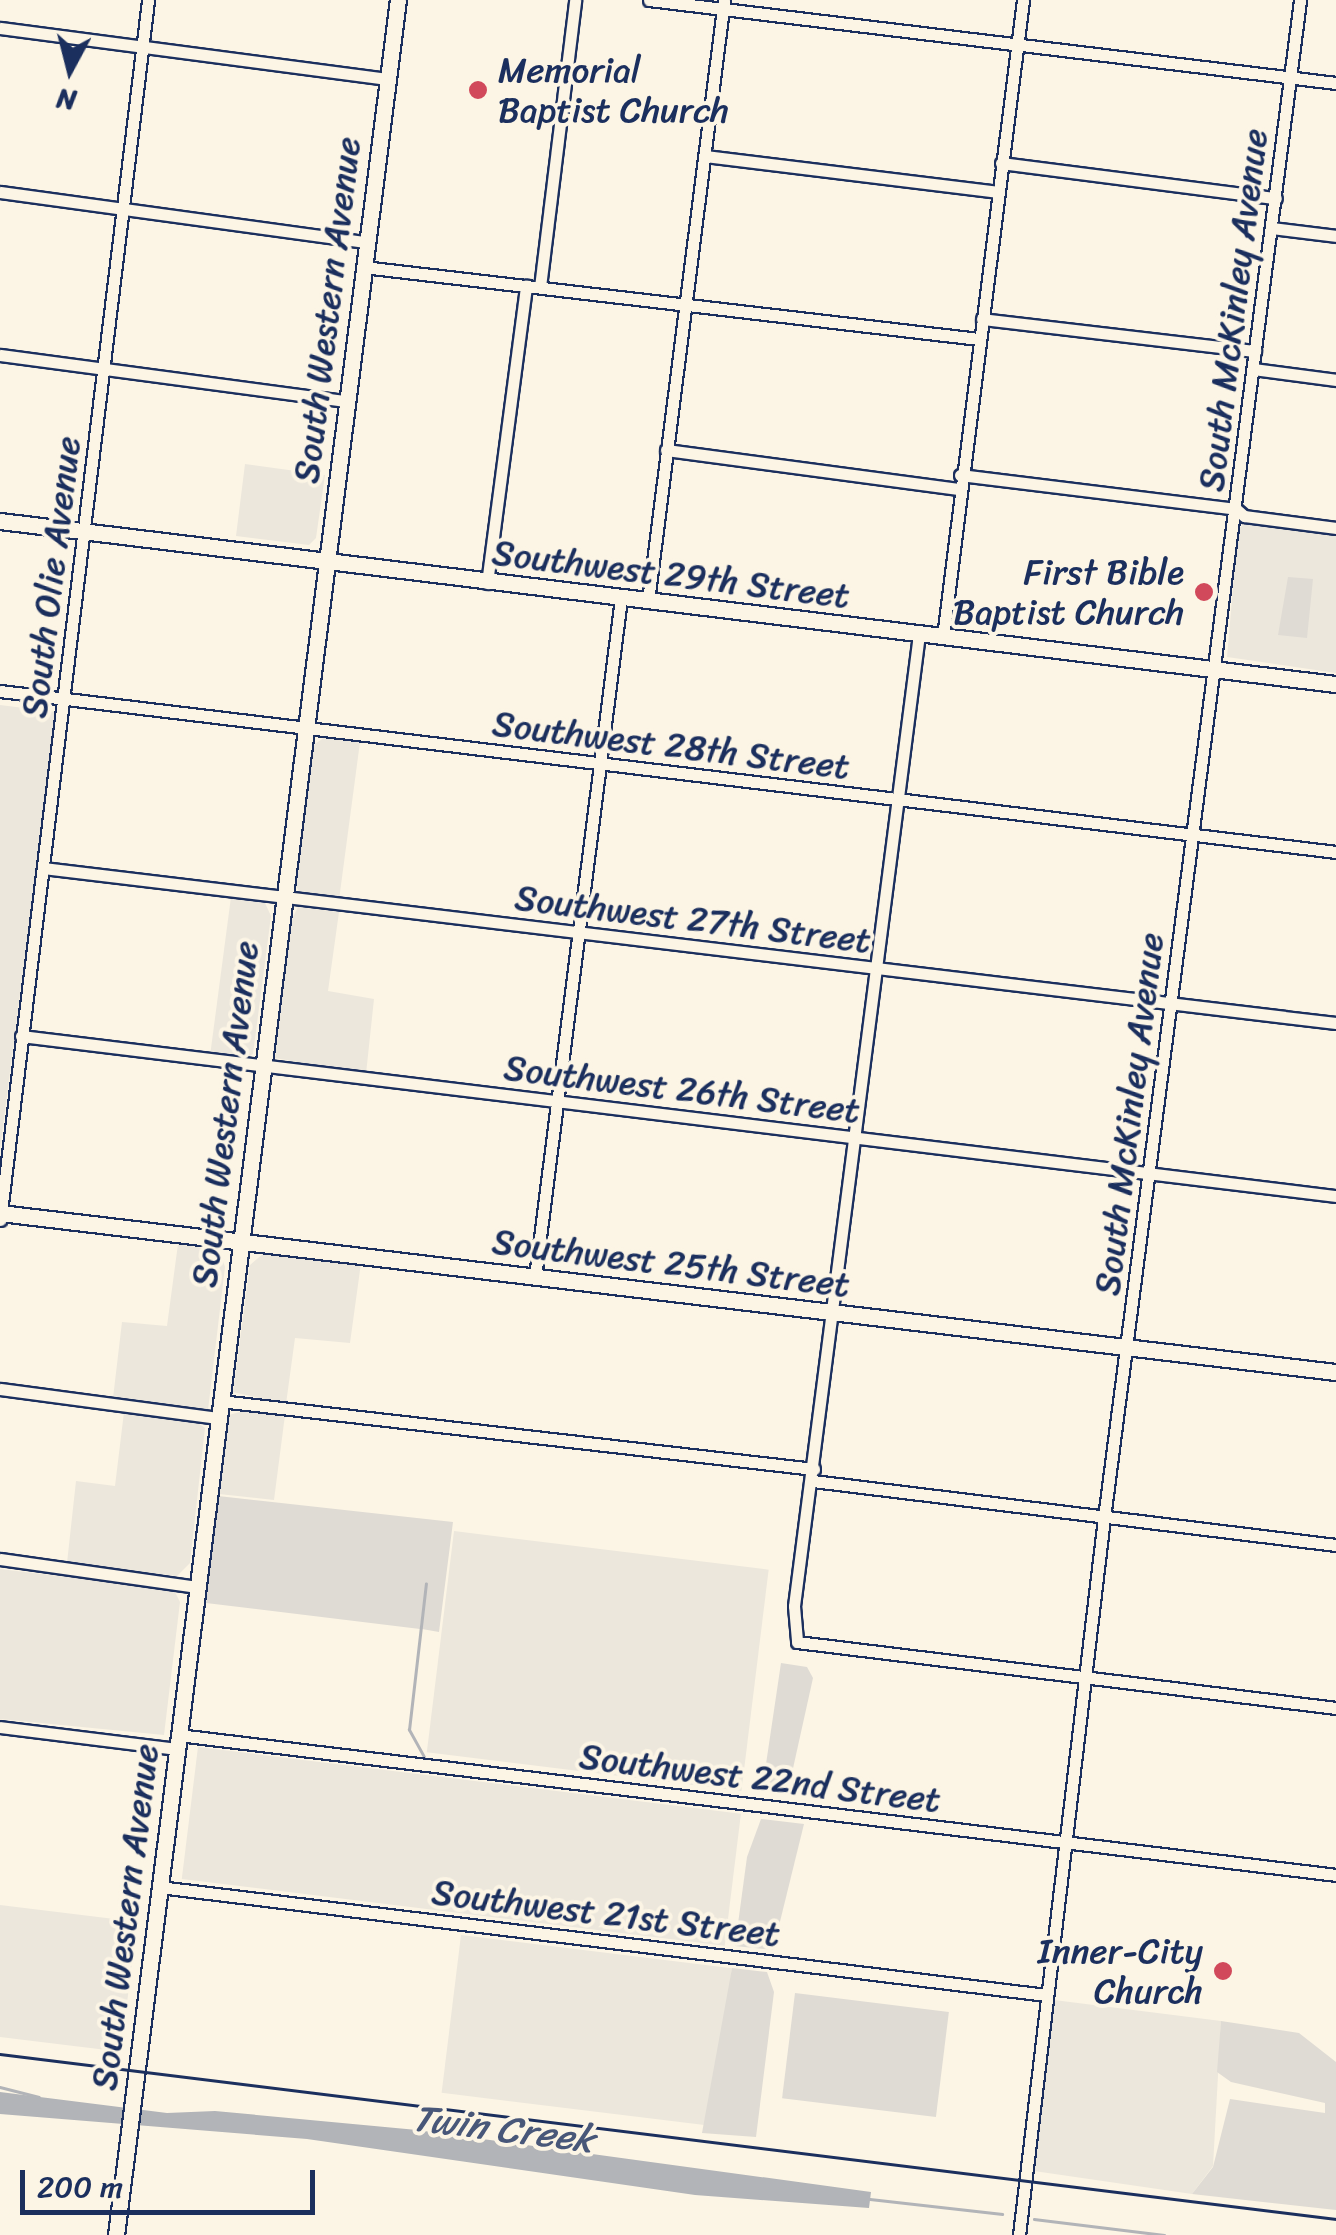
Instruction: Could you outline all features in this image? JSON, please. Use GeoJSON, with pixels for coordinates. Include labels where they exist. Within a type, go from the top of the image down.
{"type":"FeatureCollection","features":[{"type":"Feature","properties":{"kind":"main road","name":"South Western Avenue"},"geometry":{"type":"LineString","coordinates":[[116,2235],[398,0]]}},
{"type":"Feature","properties":{"kind":"main road","name":"Southwest 29th Street"},"geometry":{"type":"LineString","coordinates":[[0,521],[1336,684]]}},
{"type":"Feature","properties":{"kind":"main road","name":"Southwest 25th Street"},"geometry":{"type":"LineString","coordinates":[[0,1216],[1336,1372]]}},
{"type":"Feature","properties":{"kind":"street","name":"South Olie Avenue"},"geometry":{"type":"LineString","coordinates":[[0,1216],[148,0]]}},
{"type":"Feature","properties":{"kind":"street"},"geometry":{"type":"LineString","coordinates":[[487,583],[575,0]]}},
{"type":"Feature","properties":{"kind":"street"},"geometry":{"type":"LineString","coordinates":[[648,0],[723,5],[1336,83]]}},
{"type":"Feature","properties":{"kind":"street"},"geometry":{"type":"LineString","coordinates":[[942,637],[1023,0]]}},
{"type":"Feature","properties":{"kind":"street","name":"South McKinley Avenue"},"geometry":{"type":"LineString","coordinates":[[1018,2235],[1104,1518],[1300,0]]}},
{"type":"Feature","properties":{"kind":"street"},"geometry":{"type":"LineString","coordinates":[[648,602],[723,5]]}},
{"type":"Feature","properties":{"kind":"street"},"geometry":{"type":"LineString","coordinates":[[0,28],[388,79]]}},
{"type":"Feature","properties":{"kind":"street"},"geometry":{"type":"LineString","coordinates":[[704,156],[997,192]]}},
{"type":"Feature","properties":{"kind":"street"},"geometry":{"type":"LineString","coordinates":[[1001,164],[1276,198]]}},
{"type":"Feature","properties":{"kind":"street"},"geometry":{"type":"LineString","coordinates":[[0,192],[366,242]]}},
{"type":"Feature","properties":{"kind":"street"},"geometry":{"type":"LineString","coordinates":[[1271,228],[1336,236]]}},
{"type":"Feature","properties":{"kind":"street"},"geometry":{"type":"LineString","coordinates":[[363,267],[979,339]]}},
{"type":"Feature","properties":{"kind":"street"},"geometry":{"type":"LineString","coordinates":[[982,319],[1255,350]]}},
{"type":"Feature","properties":{"kind":"street"},"geometry":{"type":"LineString","coordinates":[[0,355],[346,401]]}},
{"type":"Feature","properties":{"kind":"street"},"geometry":{"type":"LineString","coordinates":[[1252,370],[1336,380]]}},
{"type":"Feature","properties":{"kind":"street"},"geometry":{"type":"LineString","coordinates":[[666,450],[1236,509],[1244,516],[1336,528]]}},
{"type":"Feature","properties":{"kind":"street"},"geometry":{"type":"LineString","coordinates":[[534,1277],[621,598]]}},
{"type":"Feature","properties":{"kind":"street"},"geometry":{"type":"LineString","coordinates":[[919,634],[814,1475],[794,1606],[797,1642],[1336,1708]]}},
{"type":"Feature","properties":{"kind":"street","name":"Southwest 28th Street"},"geometry":{"type":"LineString","coordinates":[[0,690],[1336,852]]}},
{"type":"Feature","properties":{"kind":"street","name":"Southwest 27th Street"},"geometry":{"type":"LineString","coordinates":[[43,868],[1336,1023]]}},
{"type":"Feature","properties":{"kind":"street","name":"Southwest 26th Street"},"geometry":{"type":"LineString","coordinates":[[21,1036],[1336,1196]]}},
{"type":"Feature","properties":{"kind":"street"},"geometry":{"type":"LineString","coordinates":[[0,1389],[814,1475],[1104,1518],[1336,1545]]}},
{"type":"Feature","properties":{"kind":"street"},"geometry":{"type":"LineString","coordinates":[[0,1560],[197,1586]]}},
{"type":"Feature","properties":{"kind":"street","name":"Southwest 22nd Street"},"geometry":{"type":"LineString","coordinates":[[0,1726],[177,1742],[1065,1841],[1336,1875]]}},
{"type":"Feature","properties":{"kind":"street","name":"Southwest 21st Street"},"geometry":{"type":"LineString","coordinates":[[159,1887],[1046,1995]]}},
{"type":"Feature","properties":{"kind":"shaded area"},"geometry":{"type":"Polygon","coordinates":[[[245,464],[325,475],[316,538],[309,545],[236,536],[245,464]]]}},
{"type":"Feature","properties":{"kind":"shaded area"},"geometry":{"type":"Polygon","coordinates":[[[1247,522],[1336,534],[1336,673],[1227,657],[1238,529],[1247,522]]]}},
{"type":"Feature","properties":{"kind":"shaded area"},"geometry":{"type":"Polygon","coordinates":[[[1288,577],[1313,579],[1307,638],[1278,635],[1288,577]]]}},
{"type":"Feature","properties":{"kind":"shaded area"},"geometry":{"type":"Polygon","coordinates":[[[0,705],[56,712],[0,1150],[0,705]]]}},
{"type":"Feature","properties":{"kind":"shaded area"},"geometry":{"type":"Polygon","coordinates":[[[325,737],[360,742],[339,900],[301,894],[295,885],[312,746],[325,737]]]}},
{"type":"Feature","properties":{"kind":"shaded area"},"geometry":{"type":"Polygon","coordinates":[[[231,897],[265,903],[271,916],[253,1054],[245,1059],[210,1056],[231,897]]]}},
{"type":"Feature","properties":{"kind":"shaded area"},"geometry":{"type":"Polygon","coordinates":[[[298,907],[339,912],[328,991],[374,999],[366,1074],[275,1058],[290,923],[298,907]]]}},
{"type":"Feature","properties":{"kind":"shaded area"},"geometry":{"type":"Polygon","coordinates":[[[178,1244],[220,1251],[225,1267],[208,1410],[113,1398],[122,1322],[167,1326],[178,1244]]]}},
{"type":"Feature","properties":{"kind":"shaded area"},"geometry":{"type":"Polygon","coordinates":[[[264,1253],[361,1263],[350,1343],[295,1338],[286,1404],[233,1392],[250,1265],[264,1253]]]}},
{"type":"Feature","properties":{"kind":"shaded area"},"geometry":{"type":"Polygon","coordinates":[[[243,1411],[285,1415],[274,1500],[219,1494],[229,1415],[243,1411]]]}},
{"type":"Feature","properties":{"kind":"shaded area"},"geometry":{"type":"Polygon","coordinates":[[[124,1412],[194,1420],[205,1428],[190,1563],[177,1576],[67,1563],[76,1481],[115,1486],[124,1412]]]}},
{"type":"Feature","properties":{"kind":"shaded area"},"geometry":{"type":"Polygon","coordinates":[[[218,1496],[453,1522],[439,1632],[422,1629],[426,1583],[420,1629],[206,1603],[218,1496]]]}},
{"type":"Feature","properties":{"kind":"shaded area"},"geometry":{"type":"Polygon","coordinates":[[[454,1531],[769,1570],[741,1791],[427,1752],[454,1531]]]}},
{"type":"Feature","properties":{"kind":"shaded area"},"geometry":{"type":"Polygon","coordinates":[[[0,1569],[174,1590],[180,1602],[164,1735],[0,1719],[0,1569]]]}},
{"type":"Feature","properties":{"kind":"shaded area"},"geometry":{"type":"Polygon","coordinates":[[[781,1663],[807,1667],[813,1678],[788,1791],[780,1793],[762,1791],[781,1663]]]}},
{"type":"Feature","properties":{"kind":"shaded area"},"geometry":{"type":"Polygon","coordinates":[[[198,1747],[741,1814],[725,1946],[182,1879],[198,1747]]]}},
{"type":"Feature","properties":{"kind":"shaded area"},"geometry":{"type":"Polygon","coordinates":[[[761,1819],[804,1824],[773,1950],[735,1946],[747,1857],[761,1819]]]}},
{"type":"Feature","properties":{"kind":"shaded area"},"geometry":{"type":"Polygon","coordinates":[[[0,1905],[137,1922],[121,2052],[0,2037],[0,1905]]]}},
{"type":"Feature","properties":{"kind":"shaded area"},"geometry":{"type":"Polygon","coordinates":[[[461,1935],[732,1968],[713,2126],[442,2093],[461,1935]]]}},
{"type":"Feature","properties":{"kind":"shaded area"},"geometry":{"type":"Polygon","coordinates":[[[732,1968],[767,1972],[774,1992],[756,2137],[702,2133],[732,1968]]]}},
{"type":"Feature","properties":{"kind":"shaded area"},"geometry":{"type":"Polygon","coordinates":[[[795,1993],[949,2012],[936,2117],[782,2098],[795,1993]]]}},
{"type":"Feature","properties":{"kind":"shaded area"},"geometry":{"type":"Polygon","coordinates":[[[1054,2000],[1221,2021],[1213,2166],[1192,2194],[1034,2171],[1054,2000]]]}},
{"type":"Feature","properties":{"kind":"shaded area"},"geometry":{"type":"Polygon","coordinates":[[[1221,2021],[1299,2033],[1336,2062],[1336,2210],[1192,2194],[1213,2167],[1230,2099],[1325,2113],[1325,2103],[1231,2082],[1217,2072],[1221,2021]]]}},
{"type":"Feature","properties":{"kind":"shaded area"},"geometry":{"type":"Polygon","coordinates":[[[0,2092],[167,2113],[215,2111],[417,2130],[871,2192],[869,2208],[695,2195],[307,2139],[0,2114],[0,2092]]]}},
{"type":"Feature","properties":{"kind":"waterway"},"geometry":{"type":"LineString","coordinates":[[424,1757],[409,1730],[426,1584]]}},
{"type":"Feature","properties":{"kind":"waterway","name":"Twin Creek"},"geometry":{"type":"LineString","coordinates":[[0,2087],[39,2097]]}},
{"type":"Feature","properties":{"kind":"waterway","name":"Twin Creek"},"geometry":{"type":"LineString","coordinates":[[870,2199],[1002,2214]]}},
{"type":"Feature","properties":{"kind":"waterway","name":"Twin Creek"},"geometry":{"type":"LineString","coordinates":[[1034,2219],[1164,2235]]}},
{"type":"Feature","properties":{"kind":"railway"},"geometry":{"type":"LineString","coordinates":[[0,2054],[1336,2219]]}},
{"type":"Feature","properties":{"kind":"place","name":"Memorial Baptist Church"},"geometry":{"type":"Point","coordinates":[478,90]}},
{"type":"Feature","properties":{"kind":"place","name":"First Bible Baptist Church"},"geometry":{"type":"Point","coordinates":[1204,592]}},
{"type":"Feature","properties":{"kind":"place","name":"Inner-City Church"},"geometry":{"type":"Point","coordinates":[1223,1971]}}]}
